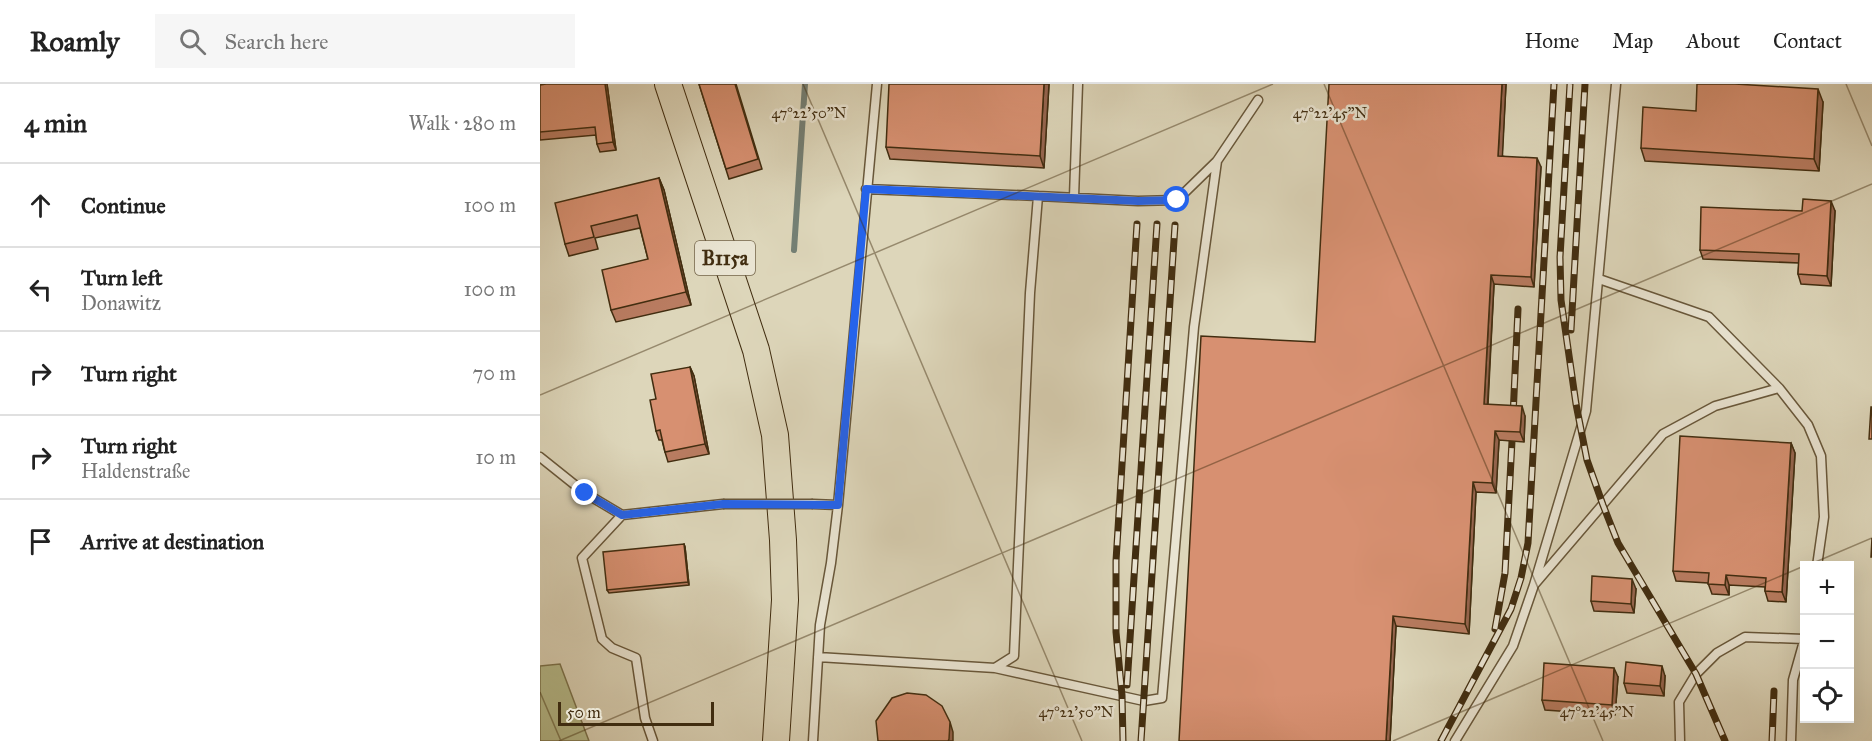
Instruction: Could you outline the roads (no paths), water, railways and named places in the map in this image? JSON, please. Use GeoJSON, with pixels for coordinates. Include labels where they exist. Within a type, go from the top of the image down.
{"type":"FeatureCollection","features":[{"type":"Feature","properties":{"kind":"main road","name":"B115a"},"geometry":{"type":"LineString","coordinates":[[668,84],[756,351],[775,435],[785,600],[776,741]]}},
{"type":"Feature","properties":{"kind":"lane"},"geometry":{"type":"LineString","coordinates":[[813,741],[820,625],[838,505],[877,84]]}},
{"type":"Feature","properties":{"kind":"lane"},"geometry":{"type":"LineString","coordinates":[[1074,197],[1078,84]]}},
{"type":"Feature","properties":{"kind":"lane"},"geometry":{"type":"LineString","coordinates":[[1459,740],[1513,646],[1534,585],[1586,411],[1616,84]]}},
{"type":"Feature","properties":{"kind":"lane"},"geometry":{"type":"LineString","coordinates":[[866,189],[1138,201],[1177,200],[1217,161],[1258,100]]}},
{"type":"Feature","properties":{"kind":"lane"},"geometry":{"type":"LineString","coordinates":[[818,657],[995,668],[1144,701],[1162,698],[1194,327],[1217,161]]}},
{"type":"Feature","properties":{"kind":"lane"},"geometry":{"type":"LineString","coordinates":[[995,668],[1014,656],[1030,293],[1038,196]]}},
{"type":"Feature","properties":{"kind":"lane"},"geometry":{"type":"LineString","coordinates":[[1599,279],[1709,317],[1779,388],[1808,425],[1821,456],[1824,517],[1818,561]]}},
{"type":"Feature","properties":{"kind":"lane"},"geometry":{"type":"LineString","coordinates":[[1534,585],[1663,434],[1715,406],[1779,388]]}},
{"type":"Feature","properties":{"kind":"lane"},"geometry":{"type":"LineString","coordinates":[[540,457],[585,493],[622,515],[723,504],[838,505]]}},
{"type":"Feature","properties":{"kind":"lane"},"geometry":{"type":"LineString","coordinates":[[622,515],[582,558],[602,639],[612,648],[636,658],[645,718],[653,741]]}},
{"type":"Feature","properties":{"kind":"lane"},"geometry":{"type":"LineString","coordinates":[[1680,741],[1679,702],[1696,674],[1717,653],[1745,637],[1800,640]]}},
{"type":"Feature","properties":{"kind":"lane"},"geometry":{"type":"LineString","coordinates":[[1791,741],[1793,680],[1800,655]]}},
{"type":"Feature","properties":{"kind":"waterway"},"geometry":{"type":"LineString","coordinates":[[794,250],[805,84]]}},
{"type":"Feature","properties":{"kind":"railway"},"geometry":{"type":"LineString","coordinates":[[1441,741],[1511,609],[1521,578],[1528,543],[1554,84]]}},
{"type":"Feature","properties":{"kind":"railway"},"geometry":{"type":"LineString","coordinates":[[1570,84],[1560,257],[1561,300],[1576,404],[1587,460],[1618,543],[1696,674],[1725,741]]}},
{"type":"Feature","properties":{"kind":"railway"},"geometry":{"type":"LineString","coordinates":[[1571,330],[1585,84]]}},
{"type":"Feature","properties":{"kind":"railway"},"geometry":{"type":"LineString","coordinates":[[1123,741],[1122,695],[1116,632],[1116,561],[1137,224]]}},
{"type":"Feature","properties":{"kind":"railway"},"geometry":{"type":"LineString","coordinates":[[1127,685],[1157,224]]}},
{"type":"Feature","properties":{"kind":"railway"},"geometry":{"type":"LineString","coordinates":[[1141,741],[1175,225]]}},
{"type":"Feature","properties":{"kind":"railway"},"geometry":{"type":"LineString","coordinates":[[1513,416],[1518,309]]}},
{"type":"Feature","properties":{"kind":"railway"},"geometry":{"type":"LineString","coordinates":[[1495,629],[1505,573],[1512,441]]}},
{"type":"Feature","properties":{"kind":"railway"},"geometry":{"type":"LineString","coordinates":[[1772,741],[1774,691]]}}]}
